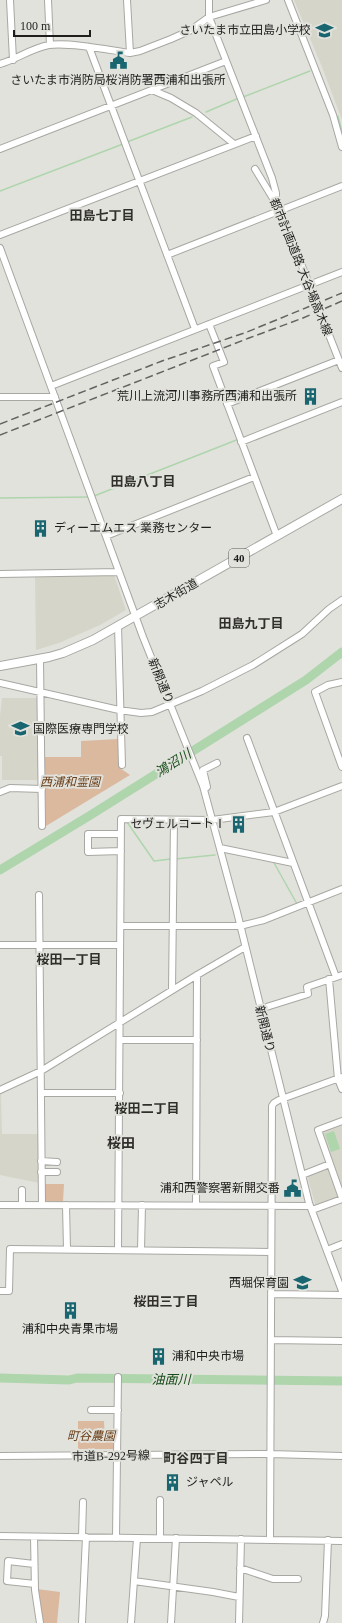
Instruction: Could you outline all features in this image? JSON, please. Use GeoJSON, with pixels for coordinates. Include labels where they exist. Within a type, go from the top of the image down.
{"type":"FeatureCollection","features":[{"type":"Feature","properties":{"kind":"main road","name":"志木街道"},"geometry":{"type":"LineString","coordinates":[[0,666],[40,659],[68,651],[136,617],[342,499]]}},
{"type":"Feature","properties":{"kind":"street"},"geometry":{"type":"LineString","coordinates":[[10,0],[13,60]]}},
{"type":"Feature","properties":{"kind":"street"},"geometry":{"type":"LineString","coordinates":[[48,0],[50,45]]}},
{"type":"Feature","properties":{"kind":"street"},"geometry":{"type":"LineString","coordinates":[[127,0],[130,53]]}},
{"type":"Feature","properties":{"kind":"street"},"geometry":{"type":"LineString","coordinates":[[208,0],[210,17],[272,178],[278,207]]}},
{"type":"Feature","properties":{"kind":"street"},"geometry":{"type":"LineString","coordinates":[[0,64],[50,45],[130,53],[140,51],[191,30],[210,17],[266,0]]}},
{"type":"Feature","properties":{"kind":"street"},"geometry":{"type":"LineString","coordinates":[[288,0],[333,115],[342,147]]}},
{"type":"Feature","properties":{"kind":"street"},"geometry":{"type":"LineString","coordinates":[[89,48],[195,329]]}},
{"type":"Feature","properties":{"kind":"street"},"geometry":{"type":"LineString","coordinates":[[0,149],[226,61]]}},
{"type":"Feature","properties":{"kind":"street"},"geometry":{"type":"LineString","coordinates":[[152,90],[171,98],[192,110],[234,144]]}},
{"type":"Feature","properties":{"kind":"street"},"geometry":{"type":"LineString","coordinates":[[0,234],[256,136]]}},
{"type":"Feature","properties":{"kind":"street","name":"都市計画道路 大谷場高木線"},"geometry":{"type":"LineString","coordinates":[[255,169],[278,207],[340,358],[342,368]]}},
{"type":"Feature","properties":{"kind":"street"},"geometry":{"type":"LineString","coordinates":[[167,255],[278,207],[342,186]]}},
{"type":"Feature","properties":{"kind":"street","name":"新開通り"},"geometry":{"type":"LineString","coordinates":[[0,248],[119,572],[204,791],[220,848],[282,1099],[311,1208],[342,1291]]}},
{"type":"Feature","properties":{"kind":"street"},"geometry":{"type":"LineString","coordinates":[[51,386],[342,272]]}},
{"type":"Feature","properties":{"kind":"street"},"geometry":{"type":"LineString","coordinates":[[210,324],[224,362],[213,366],[277,536]]}},
{"type":"Feature","properties":{"kind":"street"},"geometry":{"type":"LineString","coordinates":[[227,404],[340,358]]}},
{"type":"Feature","properties":{"kind":"street"},"geometry":{"type":"LineString","coordinates":[[0,397],[55,397]]}},
{"type":"Feature","properties":{"kind":"street"},"geometry":{"type":"LineString","coordinates":[[241,440],[342,402]]}},
{"type":"Feature","properties":{"kind":"street"},"geometry":{"type":"LineString","coordinates":[[106,536],[254,477]]}},
{"type":"Feature","properties":{"kind":"street"},"geometry":{"type":"LineString","coordinates":[[0,574],[119,572]]}},
{"type":"Feature","properties":{"kind":"street"},"geometry":{"type":"LineString","coordinates":[[0,683],[119,710],[141,713],[152,712],[202,691],[258,662],[302,634],[329,609],[342,600]]}},
{"type":"Feature","properties":{"kind":"street"},"geometry":{"type":"LineString","coordinates":[[118,626],[119,710],[122,765]]}},
{"type":"Feature","properties":{"kind":"street"},"geometry":{"type":"LineString","coordinates":[[40,659],[42,826]]}},
{"type":"Feature","properties":{"kind":"street"},"geometry":{"type":"LineString","coordinates":[[342,682],[315,692],[342,767]]}},
{"type":"Feature","properties":{"kind":"street"},"geometry":{"type":"LineString","coordinates":[[247,738],[308,902],[339,976],[307,987],[308,994],[260,1009]]}},
{"type":"Feature","properties":{"kind":"street"},"geometry":{"type":"LineString","coordinates":[[204,791],[207,787],[203,770],[217,763]]}},
{"type":"Feature","properties":{"kind":"street"},"geometry":{"type":"LineString","coordinates":[[118,1250],[121,820],[212,820],[274,812],[342,786]]}},
{"type":"Feature","properties":{"kind":"street"},"geometry":{"type":"LineString","coordinates":[[0,792],[10,788],[42,789]]}},
{"type":"Feature","properties":{"kind":"street"},"geometry":{"type":"LineString","coordinates":[[172,990],[174,820]]}},
{"type":"Feature","properties":{"kind":"street"},"geometry":{"type":"LineString","coordinates":[[121,834],[88,834],[88,852],[121,851]]}},
{"type":"Feature","properties":{"kind":"street"},"geometry":{"type":"LineString","coordinates":[[220,848],[293,863]]}},
{"type":"Feature","properties":{"kind":"street"},"geometry":{"type":"LineString","coordinates":[[120,926],[240,926],[264,920],[342,889]]}},
{"type":"Feature","properties":{"kind":"street"},"geometry":{"type":"LineString","coordinates":[[39,895],[42,1205]]}},
{"type":"Feature","properties":{"kind":"street"},"geometry":{"type":"LineString","coordinates":[[0,945],[120,945]]}},
{"type":"Feature","properties":{"kind":"street"},"geometry":{"type":"LineString","coordinates":[[0,1090],[41,1071],[172,990],[245,948]]}},
{"type":"Feature","properties":{"kind":"street"},"geometry":{"type":"LineString","coordinates":[[196,1205],[197,975]]}},
{"type":"Feature","properties":{"kind":"street"},"geometry":{"type":"LineString","coordinates":[[329,979],[342,1090]]}},
{"type":"Feature","properties":{"kind":"street"},"geometry":{"type":"LineString","coordinates":[[120,1040],[197,1040]]}},
{"type":"Feature","properties":{"kind":"street"},"geometry":{"type":"LineString","coordinates":[[270,1540],[272,1106],[274,1103],[282,1099],[340,1078]]}},
{"type":"Feature","properties":{"kind":"street"},"geometry":{"type":"LineString","coordinates":[[41,1092],[120,1093]]}},
{"type":"Feature","properties":{"kind":"street"},"geometry":{"type":"LineString","coordinates":[[0,1205],[271,1205],[311,1208],[342,1199],[318,1130],[342,1121]]}},
{"type":"Feature","properties":{"kind":"street"},"geometry":{"type":"LineString","coordinates":[[41,1161],[57,1162]]}},
{"type":"Feature","properties":{"kind":"street"},"geometry":{"type":"LineString","coordinates":[[302,1175],[330,1164]]}},
{"type":"Feature","properties":{"kind":"street"},"geometry":{"type":"LineString","coordinates":[[42,1172],[57,1172]]}},
{"type":"Feature","properties":{"kind":"street"},"geometry":{"type":"LineString","coordinates":[[22,1190],[22,1205]]}},
{"type":"Feature","properties":{"kind":"street"},"geometry":{"type":"LineString","coordinates":[[66,1205],[67,1249]]}},
{"type":"Feature","properties":{"kind":"street"},"geometry":{"type":"LineString","coordinates":[[141,1250],[142,1205]]}},
{"type":"Feature","properties":{"kind":"street"},"geometry":{"type":"LineString","coordinates":[[327,1250],[342,1244]]}},
{"type":"Feature","properties":{"kind":"street"},"geometry":{"type":"LineString","coordinates":[[0,1291],[9,1291],[10,1249],[271,1252]]}},
{"type":"Feature","properties":{"kind":"street"},"geometry":{"type":"LineString","coordinates":[[271,1294],[342,1295]]}},
{"type":"Feature","properties":{"kind":"street"},"geometry":{"type":"LineString","coordinates":[[270,1340],[342,1340]]}},
{"type":"Feature","properties":{"kind":"street"},"geometry":{"type":"LineString","coordinates":[[116,1538],[118,1379]]}},
{"type":"Feature","properties":{"kind":"street"},"geometry":{"type":"LineString","coordinates":[[91,1410],[118,1410]]}},
{"type":"Feature","properties":{"kind":"street","name":"市道B-292号線"},"geometry":{"type":"LineString","coordinates":[[0,1456],[270,1454],[342,1456]]}},
{"type":"Feature","properties":{"kind":"street"},"geometry":{"type":"LineString","coordinates":[[160,1500],[160,1538]]}},
{"type":"Feature","properties":{"kind":"street"},"geometry":{"type":"LineString","coordinates":[[82,1623],[84,1537],[83,1502]]}},
{"type":"Feature","properties":{"kind":"street"},"geometry":{"type":"LineString","coordinates":[[0,1536],[342,1541]]}},
{"type":"Feature","properties":{"kind":"street"},"geometry":{"type":"LineString","coordinates":[[34,1537],[35,1584],[40,1623]]}},
{"type":"Feature","properties":{"kind":"street"},"geometry":{"type":"LineString","coordinates":[[131,1623],[137,1538]]}},
{"type":"Feature","properties":{"kind":"street"},"geometry":{"type":"LineString","coordinates":[[171,1623],[176,1538]]}},
{"type":"Feature","properties":{"kind":"street"},"geometry":{"type":"LineString","coordinates":[[239,1623],[241,1539]]}},
{"type":"Feature","properties":{"kind":"street"},"geometry":{"type":"LineString","coordinates":[[323,1623],[328,1540]]}},
{"type":"Feature","properties":{"kind":"street"},"geometry":{"type":"LineString","coordinates":[[34,1564],[8,1561],[7,1581],[35,1584]]}},
{"type":"Feature","properties":{"kind":"street"},"geometry":{"type":"LineString","coordinates":[[240,1568],[273,1579],[298,1579]]}},
{"type":"Feature","properties":{"kind":"street"},"geometry":{"type":"LineString","coordinates":[[134,1582],[240,1597]]}},
{"type":"Feature","properties":{"kind":"shaded area","name":"さいたま市立田島小学校"},"geometry":{"type":"Polygon","coordinates":[[[294,0],[342,0],[342,120],[322,67],[294,0]]]}},
{"type":"Feature","properties":{"kind":"shaded area"},"geometry":{"type":"Polygon","coordinates":[[[114,575],[126,610],[100,625],[59,643],[36,650],[35,576],[114,575]]]}},
{"type":"Feature","properties":{"kind":"shaded area","name":"国際医療専門学校"},"geometry":{"type":"Polygon","coordinates":[[[2,698],[38,698],[40,780],[2,780],[2,756],[0,756],[0,716],[2,698]]]}},
{"type":"Feature","properties":{"kind":"shaded area"},"geometry":{"type":"Polygon","coordinates":[[[0,1094],[2,1134],[39,1134],[39,1183],[0,1175],[0,1094]]]}},
{"type":"Feature","properties":{"kind":"shaded area"},"geometry":{"type":"Polygon","coordinates":[[[342,1123],[342,1192],[321,1131],[342,1123]]]}},
{"type":"Feature","properties":{"kind":"shaded area"},"geometry":{"type":"Polygon","coordinates":[[[334,1131],[340,1149],[331,1152],[325,1134],[334,1131]]]}},
{"type":"Feature","properties":{"kind":"shaded area"},"geometry":{"type":"Polygon","coordinates":[[[327,1167],[330,1168],[339,1198],[316,1207],[307,1175],[327,1167]]]}},
{"type":"Feature","properties":{"kind":"green space","name":"西浦和霊園"},"geometry":{"type":"Polygon","coordinates":[[[118,739],[120,768],[130,775],[46,826],[44,757],[81,757],[81,741],[118,739]]]}},
{"type":"Feature","properties":{"kind":"green space"},"geometry":{"type":"Polygon","coordinates":[[[45,1184],[64,1184],[63,1202],[45,1201],[45,1184]]]}},
{"type":"Feature","properties":{"kind":"green space","name":"町谷農園"},"geometry":{"type":"Polygon","coordinates":[[[78,1421],[104,1421],[105,1441],[115,1441],[115,1449],[78,1449],[78,1421]]]}},
{"type":"Feature","properties":{"kind":"green space"},"geometry":{"type":"Polygon","coordinates":[[[37,1589],[60,1592],[57,1623],[43,1623],[37,1589]]]}},
{"type":"Feature","properties":{"kind":"waterway"},"geometry":{"type":"LineString","coordinates":[[243,97],[310,71]]}},
{"type":"Feature","properties":{"kind":"waterway"},"geometry":{"type":"LineString","coordinates":[[206,112],[239,98]]}},
{"type":"Feature","properties":{"kind":"waterway"},"geometry":{"type":"LineString","coordinates":[[338,116],[342,132]]}},
{"type":"Feature","properties":{"kind":"waterway"},"geometry":{"type":"LineString","coordinates":[[127,142],[192,117]]}},
{"type":"Feature","properties":{"kind":"waterway"},"geometry":{"type":"LineString","coordinates":[[0,191],[123,144]]}},
{"type":"Feature","properties":{"kind":"waterway"},"geometry":{"type":"LineString","coordinates":[[94,496],[239,439]]}},
{"type":"Feature","properties":{"kind":"waterway"},"geometry":{"type":"LineString","coordinates":[[0,498],[90,497]]}},
{"type":"Feature","properties":{"kind":"waterway","name":"鴻沼川"},"geometry":{"type":"LineString","coordinates":[[0,870],[306,680],[342,652]]}},
{"type":"Feature","properties":{"kind":"waterway"},"geometry":{"type":"LineString","coordinates":[[127,822],[154,861],[171,859]]}},
{"type":"Feature","properties":{"kind":"waterway"},"geometry":{"type":"LineString","coordinates":[[175,859],[215,855]]}},
{"type":"Feature","properties":{"kind":"waterway"},"geometry":{"type":"LineString","coordinates":[[273,861],[297,904]]}},
{"type":"Feature","properties":{"kind":"waterway","name":"油面川"},"geometry":{"type":"LineString","coordinates":[[0,1378],[69,1380],[77,1378],[342,1381]]}},
{"type":"Feature","properties":{"kind":"railway"},"geometry":{"type":"LineString","coordinates":[[0,424],[162,361],[247,332],[342,293]]}},
{"type":"Feature","properties":{"kind":"railway"},"geometry":{"type":"LineString","coordinates":[[0,435],[303,318],[342,301]]}},
{"type":"Feature","properties":{"kind":"place","name":"さいたま市立田島小学校"},"geometry":{"type":"Point","coordinates":[324,30]}},
{"type":"Feature","properties":{"kind":"place","name":"さいたま市消防局桜消防署西浦和出張所"},"geometry":{"type":"Point","coordinates":[118,61]}},
{"type":"Feature","properties":{"kind":"place","name":"荒川上流河川事務所西浦和出張所"},"geometry":{"type":"Point","coordinates":[310,396]}},
{"type":"Feature","properties":{"kind":"place","name":"ディーエムエス 業務センター"},"geometry":{"type":"Point","coordinates":[41,528]}},
{"type":"Feature","properties":{"kind":"place","name":"国際医療専門学校"},"geometry":{"type":"Point","coordinates":[20,729]}},
{"type":"Feature","properties":{"kind":"place","name":"セヴェルコートⅠ"},"geometry":{"type":"Point","coordinates":[239,824]}},
{"type":"Feature","properties":{"kind":"place","name":"浦和西警察署新開交番"},"geometry":{"type":"Point","coordinates":[293,1188]}},
{"type":"Feature","properties":{"kind":"place","name":"西堀保育園"},"geometry":{"type":"Point","coordinates":[302,1283]}},
{"type":"Feature","properties":{"kind":"place","name":"浦和中央青果市場"},"geometry":{"type":"Point","coordinates":[70,1310]}},
{"type":"Feature","properties":{"kind":"place","name":"浦和中央市場"},"geometry":{"type":"Point","coordinates":[159,1356]}},
{"type":"Feature","properties":{"kind":"place","name":"ジャペル"},"geometry":{"type":"Point","coordinates":[173,1482]}},
{"type":"Feature","properties":{"kind":"district","name":"田島七丁目"},"geometry":{"type":"Point","coordinates":[102,215]}},
{"type":"Feature","properties":{"kind":"district","name":"田島八丁目"},"geometry":{"type":"Point","coordinates":[143,481]}},
{"type":"Feature","properties":{"kind":"district","name":"田島九丁目"},"geometry":{"type":"Point","coordinates":[251,623]}},
{"type":"Feature","properties":{"kind":"district","name":"桜田一丁目"},"geometry":{"type":"Point","coordinates":[69,959]}},
{"type":"Feature","properties":{"kind":"district","name":"桜田二丁目"},"geometry":{"type":"Point","coordinates":[147,1108]}},
{"type":"Feature","properties":{"kind":"district","name":"桜田"},"geometry":{"type":"Point","coordinates":[121,1143]}},
{"type":"Feature","properties":{"kind":"district","name":"桜田三丁目"},"geometry":{"type":"Point","coordinates":[166,1301]}},
{"type":"Feature","properties":{"kind":"district","name":"町谷四丁目"},"geometry":{"type":"Point","coordinates":[196,1458]}}]}
